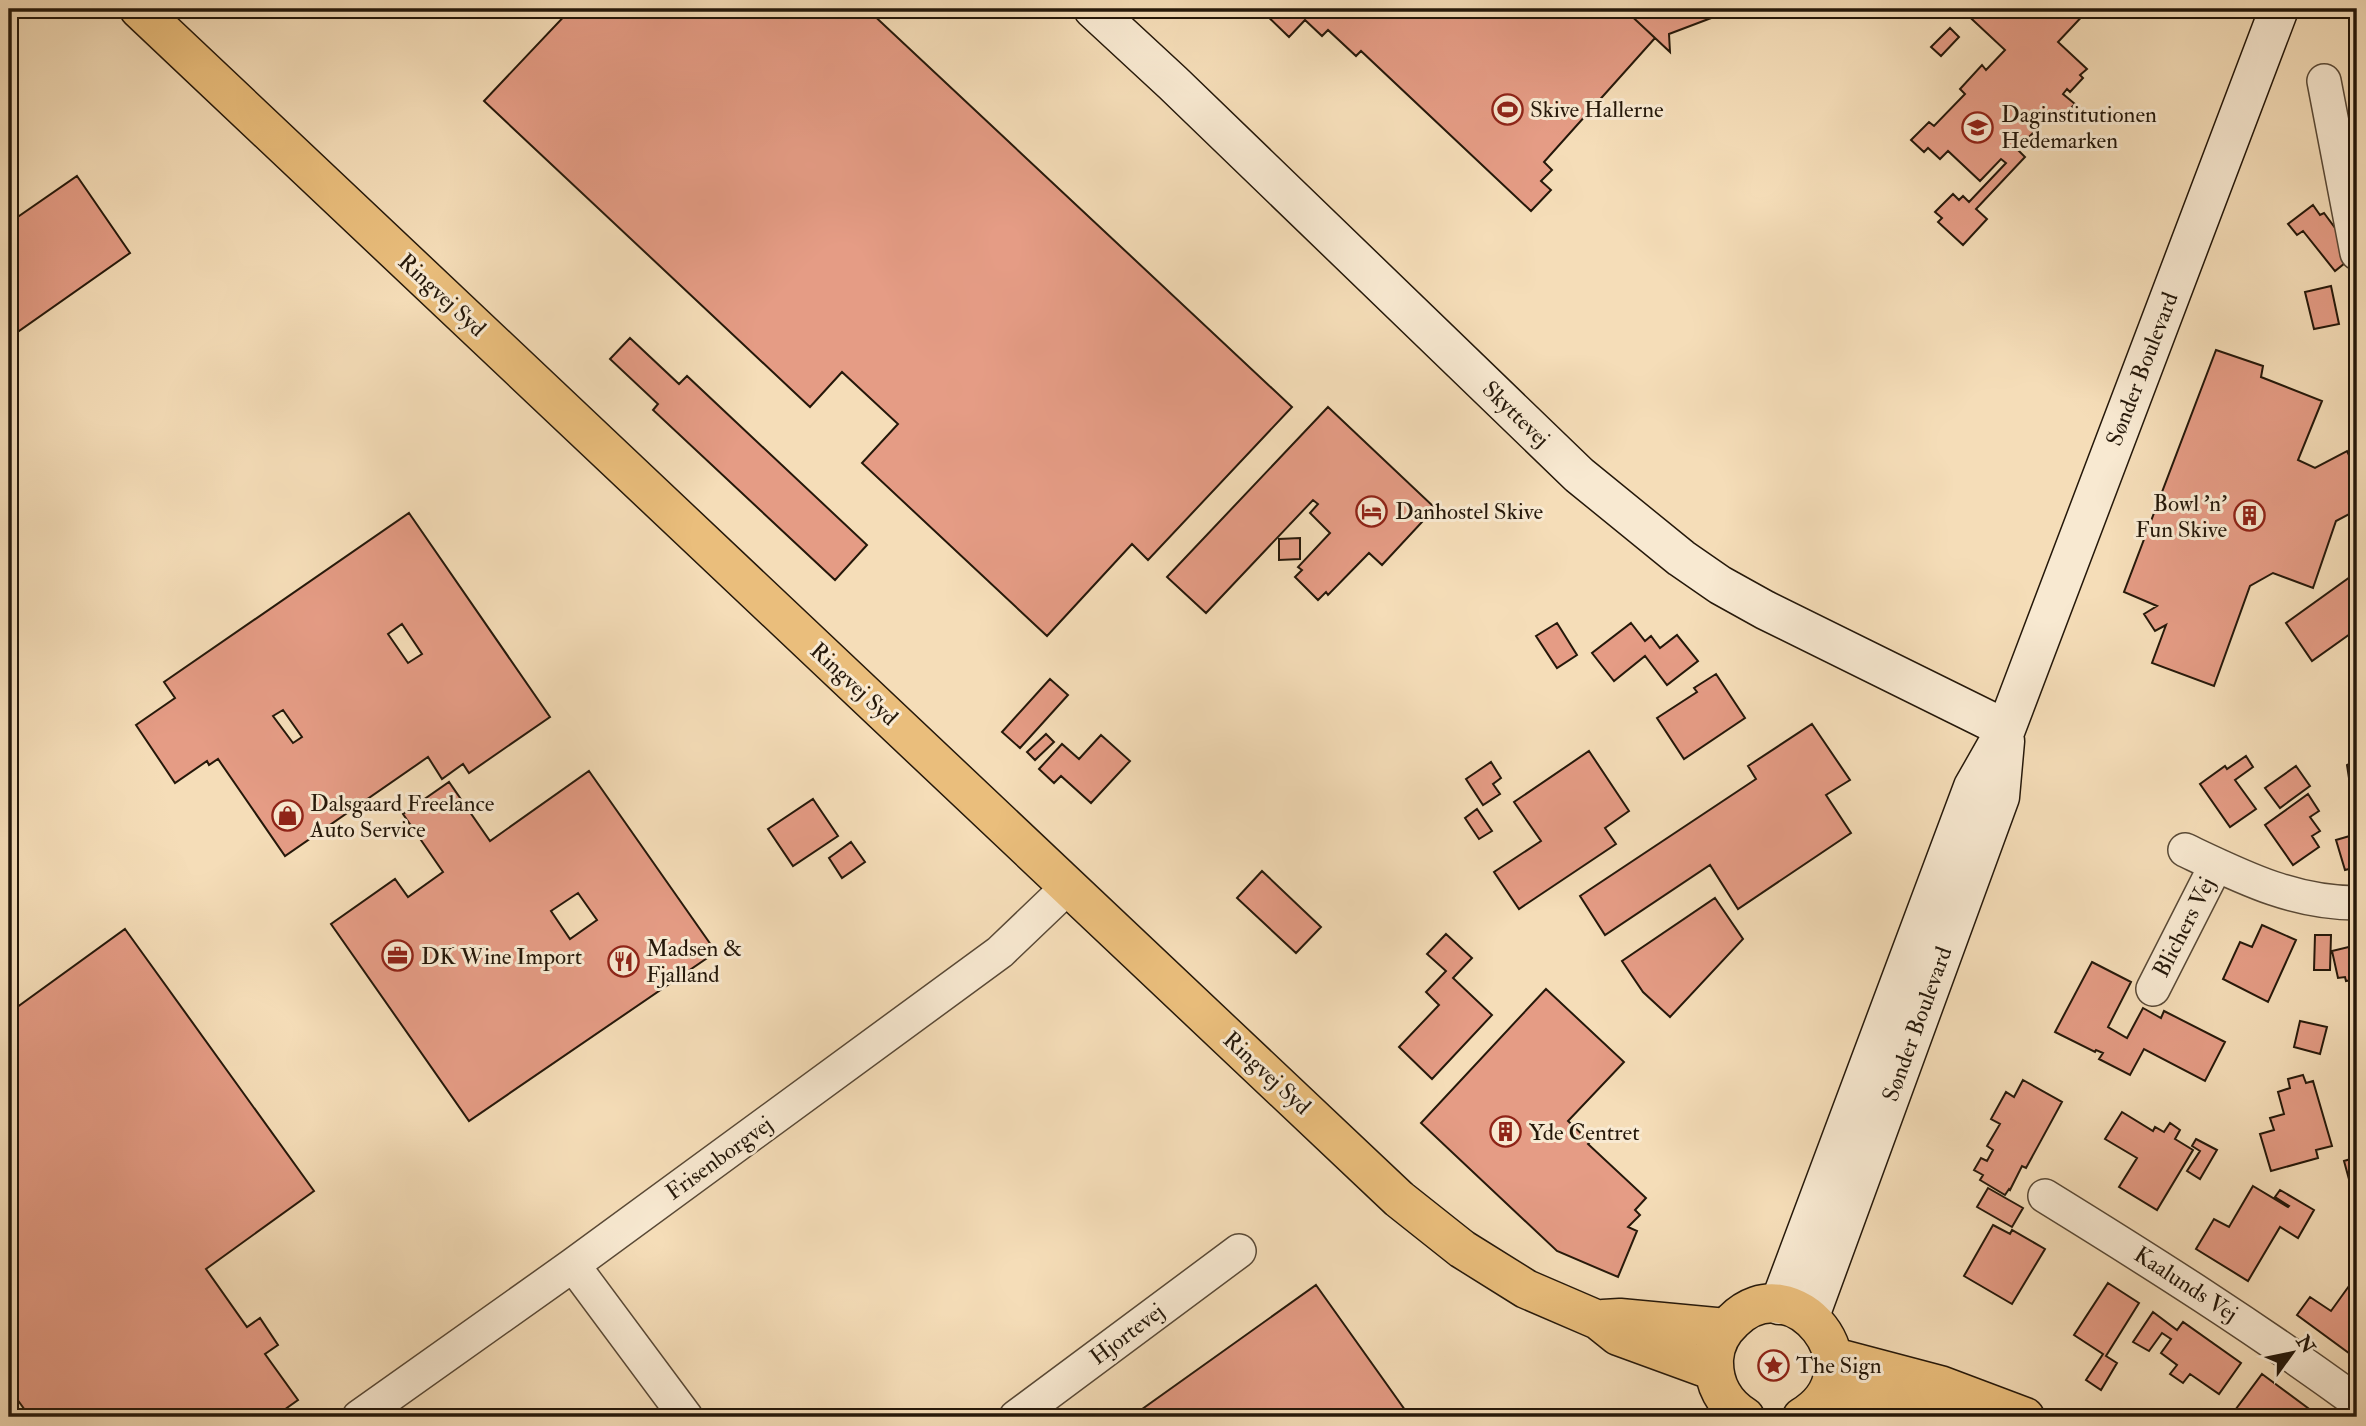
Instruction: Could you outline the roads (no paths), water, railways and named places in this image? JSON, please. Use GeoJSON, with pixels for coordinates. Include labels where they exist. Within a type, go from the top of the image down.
{"type":"FeatureCollection","features":[{"type":"Feature","properties":{"kind":"main road","name":"Ringvej Syd"},"geometry":{"type":"LineString","coordinates":[[139,9],[1399,1199],[1462,1249],[1526,1289],[1598,1320],[1618,1336],[1714,1371]]}},
{"type":"Feature","properties":{"kind":"main road"},"geometry":{"type":"LineString","coordinates":[[1737,1415],[1718,1386],[1714,1356],[1718,1341],[1726,1328],[1750,1309],[1764,1305],[1794,1310],[1821,1327],[1829,1341],[1831,1373],[1815,1409],[1802,1417]]}},
{"type":"Feature","properties":{"kind":"main road","name":"Ringvej Syd"},"geometry":{"type":"LineString","coordinates":[[1598,1320],[1620,1318],[1726,1328]]}},
{"type":"Feature","properties":{"kind":"main road"},"geometry":{"type":"LineString","coordinates":[[1831,1373],[1975,1417]]}},
{"type":"Feature","properties":{"kind":"main road"},"geometry":{"type":"LineString","coordinates":[[1831,1373],[1940,1385],[2025,1417]]}},
{"type":"Feature","properties":{"kind":"street","name":"Skyttevej"},"geometry":{"type":"LineString","coordinates":[[1093,9],[1579,475],[1681,558],[1720,585],[1765,610],[2006,729]]}},
{"type":"Feature","properties":{"kind":"street","name":"Sønder Boulevard"},"geometry":{"type":"LineString","coordinates":[[1794,1310],[1973,787],[2006,729],[2279,9]]}},
{"type":"Feature","properties":{"kind":"street"},"geometry":{"type":"LineString","coordinates":[[2324,81],[2357,253]]}},
{"type":"Feature","properties":{"kind":"street","name":"Blichers Vej"},"geometry":{"type":"LineString","coordinates":[[2185,850],[2265,887],[2333,903],[2357,903]]}},
{"type":"Feature","properties":{"kind":"street","name":"Blichers Vej"},"geometry":{"type":"LineString","coordinates":[[2153,989],[2216,864]]}},
{"type":"Feature","properties":{"kind":"street","name":"Frisenborgvej"},"geometry":{"type":"LineString","coordinates":[[359,1417],[573,1265],[1000,952],[1069,886]]}},
{"type":"Feature","properties":{"kind":"street","name":"Kaalunds Vej"},"geometry":{"type":"LineString","coordinates":[[2046,1196],[2179,1279],[2290,1353],[2357,1402]]}},
{"type":"Feature","properties":{"kind":"street","name":"Hjortevej"},"geometry":{"type":"LineString","coordinates":[[1016,1417],[1239,1251]]}},
{"type":"Feature","properties":{"kind":"street"},"geometry":{"type":"LineString","coordinates":[[573,1265],[686,1417]]}},
{"type":"Feature","properties":{"kind":"place","name":"Skive Hallerne"},"geometry":{"type":"Point","coordinates":[1507,109]}},
{"type":"Feature","properties":{"kind":"place","name":"Daginstitutionen Hedemarken"},"geometry":{"type":"Point","coordinates":[1978,127]}},
{"type":"Feature","properties":{"kind":"place","name":"Danhostel Skive"},"geometry":{"type":"Point","coordinates":[1372,511]}},
{"type":"Feature","properties":{"kind":"place","name":"Bowl 'n' Fun Skive"},"geometry":{"type":"Point","coordinates":[2250,516]}},
{"type":"Feature","properties":{"kind":"place","name":"Dalsgaard Freelance Auto Service"},"geometry":{"type":"Point","coordinates":[287,816]}},
{"type":"Feature","properties":{"kind":"place","name":"DK Wine Import"},"geometry":{"type":"Point","coordinates":[398,956]}},
{"type":"Feature","properties":{"kind":"place","name":"Madsen & Fjalland"},"geometry":{"type":"Point","coordinates":[623,961]}},
{"type":"Feature","properties":{"kind":"place","name":"Yde Centret"},"geometry":{"type":"Point","coordinates":[1506,1132]}},
{"type":"Feature","properties":{"kind":"place","name":"The Sign"},"geometry":{"type":"Point","coordinates":[1773,1365]}}]}
